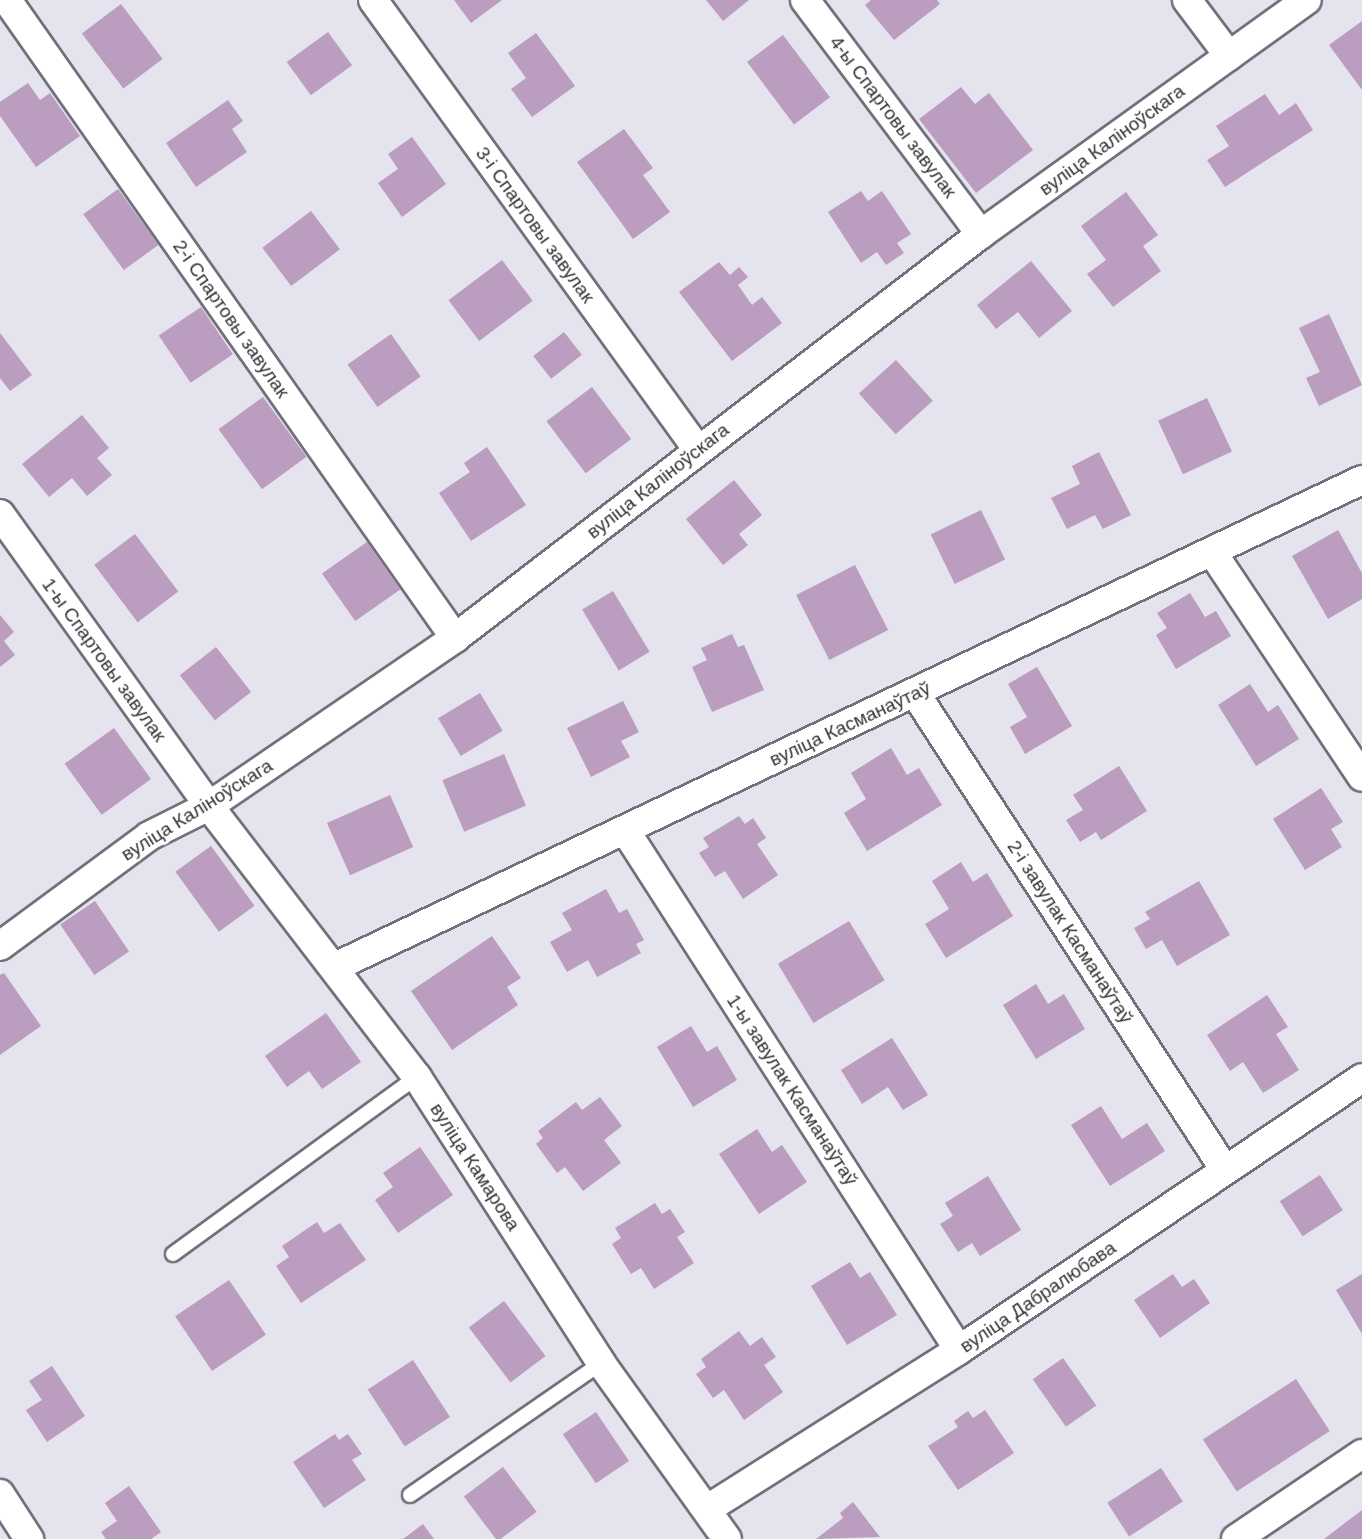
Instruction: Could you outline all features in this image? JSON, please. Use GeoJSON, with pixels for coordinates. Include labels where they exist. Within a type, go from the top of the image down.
{"type":"FeatureCollection","features":[{"type":"Feature","properties":{"kind":"street","name":"2-і Спартовы завулак"},"geometry":{"type":"LineString","coordinates":[[7,0],[455,638]]}},
{"type":"Feature","properties":{"kind":"street","name":"3-і Спартовы завулак"},"geometry":{"type":"LineString","coordinates":[[373,0],[698,450]]}},
{"type":"Feature","properties":{"kind":"street","name":"4-ы Спартовы завулак"},"geometry":{"type":"LineString","coordinates":[[805,0],[981,234]]}},
{"type":"Feature","properties":{"kind":"street"},"geometry":{"type":"LineString","coordinates":[[1187,0],[1229,56]]}},
{"type":"Feature","properties":{"kind":"street","name":"вуліца Каліноўскага"},"geometry":{"type":"LineString","coordinates":[[0,946],[149,836],[209,806],[455,638],[981,234],[1307,0]]}},
{"type":"Feature","properties":{"kind":"street","name":"вуліца Касманаўтаў"},"geometry":{"type":"LineString","coordinates":[[337,966],[1362,480]]}},
{"type":"Feature","properties":{"kind":"street","name":"1-ы Спартовы завулак"},"geometry":{"type":"LineString","coordinates":[[0,514],[209,806]]}},
{"type":"Feature","properties":{"kind":"street"},"geometry":{"type":"LineString","coordinates":[[1212,552],[1362,777]]}},
{"type":"Feature","properties":{"kind":"street","name":"2-і завулак Касманаўтаў"},"geometry":{"type":"LineString","coordinates":[[915,693],[1226,1170]]}},
{"type":"Feature","properties":{"kind":"street","name":"вуліца Камарова"},"geometry":{"type":"LineString","coordinates":[[209,806],[337,966],[417,1077],[601,1363],[709,1508],[727,1539]]}},
{"type":"Feature","properties":{"kind":"street","name":"1-ы завулак Касманаўтаў"},"geometry":{"type":"LineString","coordinates":[[625,830],[959,1350]]}},
{"type":"Feature","properties":{"kind":"street","name":"вуліца Дабралюбава"},"geometry":{"type":"LineString","coordinates":[[709,1508],[959,1350],[1362,1078]]}},
{"type":"Feature","properties":{"kind":"street"},"geometry":{"type":"LineString","coordinates":[[1236,1539],[1362,1454]]}},
{"type":"Feature","properties":{"kind":"street"},"geometry":{"type":"LineString","coordinates":[[0,1494],[29,1539]]}},
{"type":"Feature","properties":{"kind":"lane"},"geometry":{"type":"LineString","coordinates":[[173,1254],[417,1077]]}},
{"type":"Feature","properties":{"kind":"lane"},"geometry":{"type":"LineString","coordinates":[[410,1495],[601,1363]]}},
{"type":"Feature","properties":{"kind":"building"},"geometry":{"type":"Polygon","coordinates":[[[454,0],[502,0],[471,23],[454,0]]]}},
{"type":"Feature","properties":{"kind":"building"},"geometry":{"type":"Polygon","coordinates":[[[706,0],[749,0],[723,21],[706,0]]]}},
{"type":"Feature","properties":{"kind":"building"},"geometry":{"type":"Polygon","coordinates":[[[871,0],[937,0],[940,4],[894,40],[865,5],[871,0]]]}},
{"type":"Feature","properties":{"kind":"building"},"geometry":{"type":"Polygon","coordinates":[[[121,4],[163,59],[123,89],[82,33],[121,4]]]}},
{"type":"Feature","properties":{"kind":"building"},"geometry":{"type":"Polygon","coordinates":[[[1362,21],[1362,90],[1329,45],[1362,21]]]}},
{"type":"Feature","properties":{"kind":"building"},"geometry":{"type":"Polygon","coordinates":[[[328,32],[352,65],[311,95],[287,62],[328,32]]]}},
{"type":"Feature","properties":{"kind":"building"},"geometry":{"type":"Polygon","coordinates":[[[536,33],[575,86],[532,117],[511,89],[526,78],[508,53],[536,33]]]}},
{"type":"Feature","properties":{"kind":"building"},"geometry":{"type":"Polygon","coordinates":[[[783,35],[830,97],[794,124],[747,62],[783,35]]]}},
{"type":"Feature","properties":{"kind":"building"},"geometry":{"type":"Polygon","coordinates":[[[28,83],[40,100],[50,93],[80,136],[36,167],[0,116],[0,102],[28,83]]]}},
{"type":"Feature","properties":{"kind":"building"},"geometry":{"type":"Polygon","coordinates":[[[961,87],[975,104],[989,93],[1033,150],[976,193],[919,119],[961,87]]]}},
{"type":"Feature","properties":{"kind":"building"},"geometry":{"type":"Polygon","coordinates":[[[1265,94],[1279,115],[1296,103],[1313,130],[1225,187],[1207,160],[1229,146],[1216,126],[1265,94]]]}},
{"type":"Feature","properties":{"kind":"building"},"geometry":{"type":"Polygon","coordinates":[[[228,100],[243,121],[232,129],[247,152],[196,187],[166,143],[228,100]]]}},
{"type":"Feature","properties":{"kind":"building"},"geometry":{"type":"Polygon","coordinates":[[[624,129],[653,168],[643,175],[670,212],[633,239],[577,162],[624,129]]]}},
{"type":"Feature","properties":{"kind":"building"},"geometry":{"type":"Polygon","coordinates":[[[412,137],[446,184],[402,217],[378,183],[398,169],[388,154],[412,137]]]}},
{"type":"Feature","properties":{"kind":"building"},"geometry":{"type":"Polygon","coordinates":[[[118,189],[159,245],[124,270],[83,214],[118,189]]]}},
{"type":"Feature","properties":{"kind":"building"},"geometry":{"type":"Polygon","coordinates":[[[861,191],[868,201],[882,191],[911,234],[897,243],[904,253],[886,265],[877,252],[861,263],[828,212],[861,191]]]}},
{"type":"Feature","properties":{"kind":"building"},"geometry":{"type":"Polygon","coordinates":[[[1126,192],[1158,235],[1143,246],[1161,271],[1113,307],[1087,274],[1106,260],[1081,226],[1126,192]]]}},
{"type":"Feature","properties":{"kind":"building"},"geometry":{"type":"Polygon","coordinates":[[[311,211],[340,249],[291,286],[262,248],[311,211]]]}},
{"type":"Feature","properties":{"kind":"building"},"geometry":{"type":"Polygon","coordinates":[[[502,260],[533,301],[479,341],[448,300],[502,260]]]}},
{"type":"Feature","properties":{"kind":"building"},"geometry":{"type":"Polygon","coordinates":[[[1031,261],[1072,311],[1039,338],[1018,312],[996,329],[977,305],[1031,261]]]}},
{"type":"Feature","properties":{"kind":"building"},"geometry":{"type":"Polygon","coordinates":[[[719,262],[730,275],[739,267],[748,277],[738,285],[752,305],[762,297],[782,323],[732,361],[679,292],[719,262]]]}},
{"type":"Feature","properties":{"kind":"building"},"geometry":{"type":"Polygon","coordinates":[[[201,307],[233,354],[191,383],[159,336],[201,307]]]}},
{"type":"Feature","properties":{"kind":"building"},"geometry":{"type":"Polygon","coordinates":[[[1329,314],[1362,385],[1319,406],[1306,378],[1320,372],[1299,328],[1329,314]]]}},
{"type":"Feature","properties":{"kind":"building"},"geometry":{"type":"Polygon","coordinates":[[[564,332],[582,355],[551,379],[533,356],[564,332]]]}},
{"type":"Feature","properties":{"kind":"building"},"geometry":{"type":"Polygon","coordinates":[[[0,333],[32,375],[10,391],[0,378],[0,333]]]}},
{"type":"Feature","properties":{"kind":"building"},"geometry":{"type":"Polygon","coordinates":[[[391,334],[421,377],[377,407],[348,364],[391,334]]]}},
{"type":"Feature","properties":{"kind":"building"},"geometry":{"type":"Polygon","coordinates":[[[896,360],[933,401],[896,434],[859,393],[896,360]]]}},
{"type":"Feature","properties":{"kind":"building"},"geometry":{"type":"Polygon","coordinates":[[[592,387],[631,439],[586,473],[546,421],[592,387]]]}},
{"type":"Feature","properties":{"kind":"building"},"geometry":{"type":"Polygon","coordinates":[[[263,397],[306,457],[262,489],[219,429],[263,397]]]}},
{"type":"Feature","properties":{"kind":"building"},"geometry":{"type":"Polygon","coordinates":[[[1207,398],[1232,451],[1183,474],[1158,421],[1207,398]]]}},
{"type":"Feature","properties":{"kind":"building"},"geometry":{"type":"Polygon","coordinates":[[[82,415],[109,448],[97,458],[112,475],[87,496],[72,478],[49,497],[22,464],[82,415]]]}},
{"type":"Feature","properties":{"kind":"building"},"geometry":{"type":"Polygon","coordinates":[[[487,447],[526,505],[471,541],[439,493],[470,472],[464,463],[487,447]]]}},
{"type":"Feature","properties":{"kind":"building"},"geometry":{"type":"Polygon","coordinates":[[[1099,452],[1131,515],[1103,529],[1095,515],[1067,529],[1051,498],[1080,484],[1072,466],[1099,452]]]}},
{"type":"Feature","properties":{"kind":"building"},"geometry":{"type":"Polygon","coordinates":[[[734,480],[762,515],[739,534],[748,545],[723,565],[686,519],[734,480]]]}},
{"type":"Feature","properties":{"kind":"building"},"geometry":{"type":"Polygon","coordinates":[[[981,510],[1005,559],[955,584],[931,535],[981,510]]]}},
{"type":"Feature","properties":{"kind":"building"},"geometry":{"type":"Polygon","coordinates":[[[1338,530],[1362,573],[1362,599],[1328,619],[1292,556],[1338,530]]]}},
{"type":"Feature","properties":{"kind":"building"},"geometry":{"type":"Polygon","coordinates":[[[135,534],[178,592],[138,622],[94,565],[135,534]]]}},
{"type":"Feature","properties":{"kind":"building"},"geometry":{"type":"Polygon","coordinates":[[[367,542],[400,590],[355,621],[322,574],[367,542]]]}},
{"type":"Feature","properties":{"kind":"building"},"geometry":{"type":"Polygon","coordinates":[[[855,565],[888,630],[829,660],[796,595],[855,565]]]}},
{"type":"Feature","properties":{"kind":"building"},"geometry":{"type":"Polygon","coordinates":[[[613,591],[650,652],[619,670],[582,610],[613,591]]]}},
{"type":"Feature","properties":{"kind":"building"},"geometry":{"type":"Polygon","coordinates":[[[1190,593],[1205,617],[1216,611],[1231,636],[1176,669],[1156,635],[1167,628],[1157,613],[1190,593]]]}},
{"type":"Feature","properties":{"kind":"building"},"geometry":{"type":"Polygon","coordinates":[[[0,615],[14,632],[4,641],[15,655],[0,667],[0,615]]]}},
{"type":"Feature","properties":{"kind":"building"},"geometry":{"type":"Polygon","coordinates":[[[732,634],[738,647],[744,645],[764,690],[712,712],[692,667],[707,660],[701,648],[732,634]]]}},
{"type":"Feature","properties":{"kind":"building"},"geometry":{"type":"Polygon","coordinates":[[[216,647],[251,692],[215,720],[180,675],[216,647]]]}},
{"type":"Feature","properties":{"kind":"building"},"geometry":{"type":"Polygon","coordinates":[[[1037,667],[1072,726],[1025,754],[1010,727],[1027,717],[1008,684],[1037,667]]]}},
{"type":"Feature","properties":{"kind":"building"},"geometry":{"type":"Polygon","coordinates":[[[1250,684],[1268,712],[1278,705],[1299,739],[1256,766],[1218,705],[1250,684]]]}},
{"type":"Feature","properties":{"kind":"building"},"geometry":{"type":"Polygon","coordinates":[[[480,693],[503,731],[461,756],[438,718],[480,693]]]}},
{"type":"Feature","properties":{"kind":"building"},"geometry":{"type":"Polygon","coordinates":[[[623,701],[639,732],[621,741],[630,757],[591,777],[567,728],[623,701]]]}},
{"type":"Feature","properties":{"kind":"building"},"geometry":{"type":"Polygon","coordinates":[[[114,728],[151,779],[102,815],[65,764],[114,728]]]}},
{"type":"Feature","properties":{"kind":"building"},"geometry":{"type":"Polygon","coordinates":[[[891,748],[907,775],[919,768],[942,805],[867,851],[844,813],[866,799],[851,773],[891,748]]]}},
{"type":"Feature","properties":{"kind":"building"},"geometry":{"type":"Polygon","coordinates":[[[504,754],[526,806],[464,832],[442,780],[504,754]]]}},
{"type":"Feature","properties":{"kind":"building"},"geometry":{"type":"Polygon","coordinates":[[[1119,766],[1147,811],[1101,840],[1096,832],[1080,842],[1066,820],[1083,810],[1073,795],[1119,766]]]}},
{"type":"Feature","properties":{"kind":"building"},"geometry":{"type":"Polygon","coordinates":[[[1321,788],[1343,822],[1331,829],[1342,847],[1305,870],[1273,819],[1321,788]]]}},
{"type":"Feature","properties":{"kind":"building"},"geometry":{"type":"Polygon","coordinates":[[[390,795],[413,847],[350,875],[327,823],[390,795]]]}},
{"type":"Feature","properties":{"kind":"building"},"geometry":{"type":"Polygon","coordinates":[[[739,816],[745,824],[753,818],[766,838],[757,844],[778,875],[743,899],[725,871],[715,877],[699,853],[709,847],[703,838],[739,816]]]}},
{"type":"Feature","properties":{"kind":"building"},"geometry":{"type":"Polygon","coordinates":[[[211,846],[254,906],[219,932],[175,872],[211,846]]]}},
{"type":"Feature","properties":{"kind":"building"},"geometry":{"type":"Polygon","coordinates":[[[961,862],[973,882],[987,873],[1013,916],[946,958],[925,924],[949,909],[932,881],[961,862]]]}},
{"type":"Feature","properties":{"kind":"building"},"geometry":{"type":"Polygon","coordinates":[[[1199,881],[1230,935],[1177,966],[1162,940],[1146,949],[1134,928],[1150,919],[1145,912],[1199,881]]]}},
{"type":"Feature","properties":{"kind":"building"},"geometry":{"type":"Polygon","coordinates":[[[606,889],[619,913],[627,909],[644,940],[636,944],[641,953],[597,977],[588,960],[567,972],[550,942],[572,930],[562,913],[606,889]]]}},
{"type":"Feature","properties":{"kind":"building"},"geometry":{"type":"Polygon","coordinates":[[[95,901],[129,952],[94,975],[60,924],[95,901]]]}},
{"type":"Feature","properties":{"kind":"building"},"geometry":{"type":"Polygon","coordinates":[[[849,921],[885,980],[813,1023],[778,964],[849,921]]]}},
{"type":"Feature","properties":{"kind":"building"},"geometry":{"type":"Polygon","coordinates":[[[492,936],[521,978],[507,987],[518,1005],[452,1050],[411,991],[492,936]]]}},
{"type":"Feature","properties":{"kind":"building"},"geometry":{"type":"Polygon","coordinates":[[[4,973],[41,1026],[0,1055],[0,975],[4,973]]]}},
{"type":"Feature","properties":{"kind":"building"},"geometry":{"type":"Polygon","coordinates":[[[1036,984],[1048,1004],[1064,994],[1085,1029],[1036,1059],[1003,1005],[1036,984]]]}},
{"type":"Feature","properties":{"kind":"building"},"geometry":{"type":"Polygon","coordinates":[[[1267,995],[1288,1027],[1276,1034],[1299,1070],[1263,1093],[1243,1062],[1230,1071],[1207,1035],[1267,995]]]}},
{"type":"Feature","properties":{"kind":"building"},"geometry":{"type":"Polygon","coordinates":[[[326,1013],[361,1062],[322,1089],[309,1071],[287,1087],[265,1056],[326,1013]]]}},
{"type":"Feature","properties":{"kind":"building"},"geometry":{"type":"Polygon","coordinates":[[[691,1026],[707,1052],[717,1046],[737,1080],[693,1107],[657,1047],[691,1026]]]}},
{"type":"Feature","properties":{"kind":"building"},"geometry":{"type":"Polygon","coordinates":[[[892,1038],[928,1095],[903,1110],[888,1087],[862,1104],[841,1070],[892,1038]]]}},
{"type":"Feature","properties":{"kind":"building"},"geometry":{"type":"Polygon","coordinates":[[[600,1097],[622,1126],[604,1140],[621,1163],[583,1191],[565,1167],[557,1173],[536,1144],[543,1138],[538,1131],[576,1102],[582,1110],[600,1097]]]}},
{"type":"Feature","properties":{"kind":"building"},"geometry":{"type":"Polygon","coordinates":[[[1101,1106],[1122,1139],[1147,1123],[1165,1151],[1110,1186],[1071,1125],[1101,1106]]]}},
{"type":"Feature","properties":{"kind":"building"},"geometry":{"type":"Polygon","coordinates":[[[757,1129],[772,1152],[782,1145],[807,1182],[759,1214],[719,1154],[757,1129]]]}},
{"type":"Feature","properties":{"kind":"building"},"geometry":{"type":"Polygon","coordinates":[[[420,1147],[453,1195],[398,1233],[375,1200],[393,1187],[383,1173],[420,1147]]]}},
{"type":"Feature","properties":{"kind":"building"},"geometry":{"type":"Polygon","coordinates":[[[1320,1175],[1343,1210],[1303,1236],[1280,1201],[1320,1175]]]}},
{"type":"Feature","properties":{"kind":"building"},"geometry":{"type":"Polygon","coordinates":[[[988,1176],[1021,1230],[980,1256],[972,1243],[958,1252],[940,1224],[953,1216],[945,1203],[988,1176]]]}},
{"type":"Feature","properties":{"kind":"building"},"geometry":{"type":"Polygon","coordinates":[[[655,1203],[662,1214],[670,1209],[685,1232],[677,1237],[694,1263],[654,1289],[641,1268],[631,1274],[612,1244],[621,1238],[615,1228],[655,1203]]]}},
{"type":"Feature","properties":{"kind":"building"},"geometry":{"type":"Polygon","coordinates":[[[317,1222],[324,1233],[340,1223],[366,1260],[301,1303],[276,1266],[289,1257],[282,1246],[317,1222]]]}},
{"type":"Feature","properties":{"kind":"building"},"geometry":{"type":"Polygon","coordinates":[[[850,1262],[860,1278],[870,1272],[897,1315],[847,1345],[811,1286],[850,1262]]]}},
{"type":"Feature","properties":{"kind":"building"},"geometry":{"type":"Polygon","coordinates":[[[1173,1274],[1182,1287],[1194,1279],[1210,1303],[1160,1338],[1134,1300],[1173,1274]]]}},
{"type":"Feature","properties":{"kind":"building"},"geometry":{"type":"Polygon","coordinates":[[[1362,1274],[1362,1334],[1336,1290],[1362,1274]]]}},
{"type":"Feature","properties":{"kind":"building"},"geometry":{"type":"Polygon","coordinates":[[[229,1280],[266,1335],[212,1371],[175,1316],[229,1280]]]}},
{"type":"Feature","properties":{"kind":"building"},"geometry":{"type":"Polygon","coordinates":[[[504,1301],[546,1356],[510,1383],[469,1327],[504,1301]]]}},
{"type":"Feature","properties":{"kind":"building"},"geometry":{"type":"Polygon","coordinates":[[[739,1331],[750,1346],[762,1337],[776,1357],[764,1365],[783,1392],[744,1420],[724,1390],[713,1398],[696,1374],[706,1367],[701,1359],[739,1331]]]}},
{"type":"Feature","properties":{"kind":"building"},"geometry":{"type":"Polygon","coordinates":[[[1063,1358],[1096,1406],[1066,1427],[1033,1379],[1063,1358]]]}},
{"type":"Feature","properties":{"kind":"building"},"geometry":{"type":"Polygon","coordinates":[[[413,1360],[450,1417],[405,1446],[368,1389],[413,1360]]]}},
{"type":"Feature","properties":{"kind":"building"},"geometry":{"type":"Polygon","coordinates":[[[52,1366],[85,1416],[47,1442],[26,1410],[42,1400],[29,1381],[52,1366]]]}},
{"type":"Feature","properties":{"kind":"building"},"geometry":{"type":"Polygon","coordinates":[[[1296,1379],[1330,1431],[1237,1491],[1203,1439],[1296,1379]]]}},
{"type":"Feature","properties":{"kind":"building"},"geometry":{"type":"Polygon","coordinates":[[[985,1410],[1014,1453],[958,1490],[928,1446],[958,1427],[954,1421],[968,1411],[973,1418],[985,1410]]]}},
{"type":"Feature","properties":{"kind":"building"},"geometry":{"type":"Polygon","coordinates":[[[596,1412],[629,1461],[596,1483],[563,1434],[596,1412]]]}},
{"type":"Feature","properties":{"kind":"building"},"geometry":{"type":"Polygon","coordinates":[[[335,1434],[339,1440],[348,1434],[362,1454],[352,1460],[366,1480],[324,1508],[293,1462],[335,1434]]]}},
{"type":"Feature","properties":{"kind":"building"},"geometry":{"type":"Polygon","coordinates":[[[503,1467],[537,1512],[501,1539],[496,1539],[464,1496],[503,1467]]]}},
{"type":"Feature","properties":{"kind":"building"},"geometry":{"type":"Polygon","coordinates":[[[1161,1468],[1183,1502],[1129,1536],[1107,1503],[1161,1468]]]}},
{"type":"Feature","properties":{"kind":"building"},"geometry":{"type":"Polygon","coordinates":[[[129,1486],[161,1532],[151,1539],[106,1539],[101,1532],[117,1521],[105,1503],[129,1486]]]}},
{"type":"Feature","properties":{"kind":"building"},"geometry":{"type":"Polygon","coordinates":[[[853,1502],[880,1537],[816,1539],[843,1518],[840,1513],[853,1502]]]}},
{"type":"Feature","properties":{"kind":"building"},"geometry":{"type":"Polygon","coordinates":[[[1362,1510],[1362,1539],[1324,1539],[1362,1510]]]}},
{"type":"Feature","properties":{"kind":"building"},"geometry":{"type":"Polygon","coordinates":[[[423,1524],[434,1539],[403,1539],[423,1524]]]}}]}
